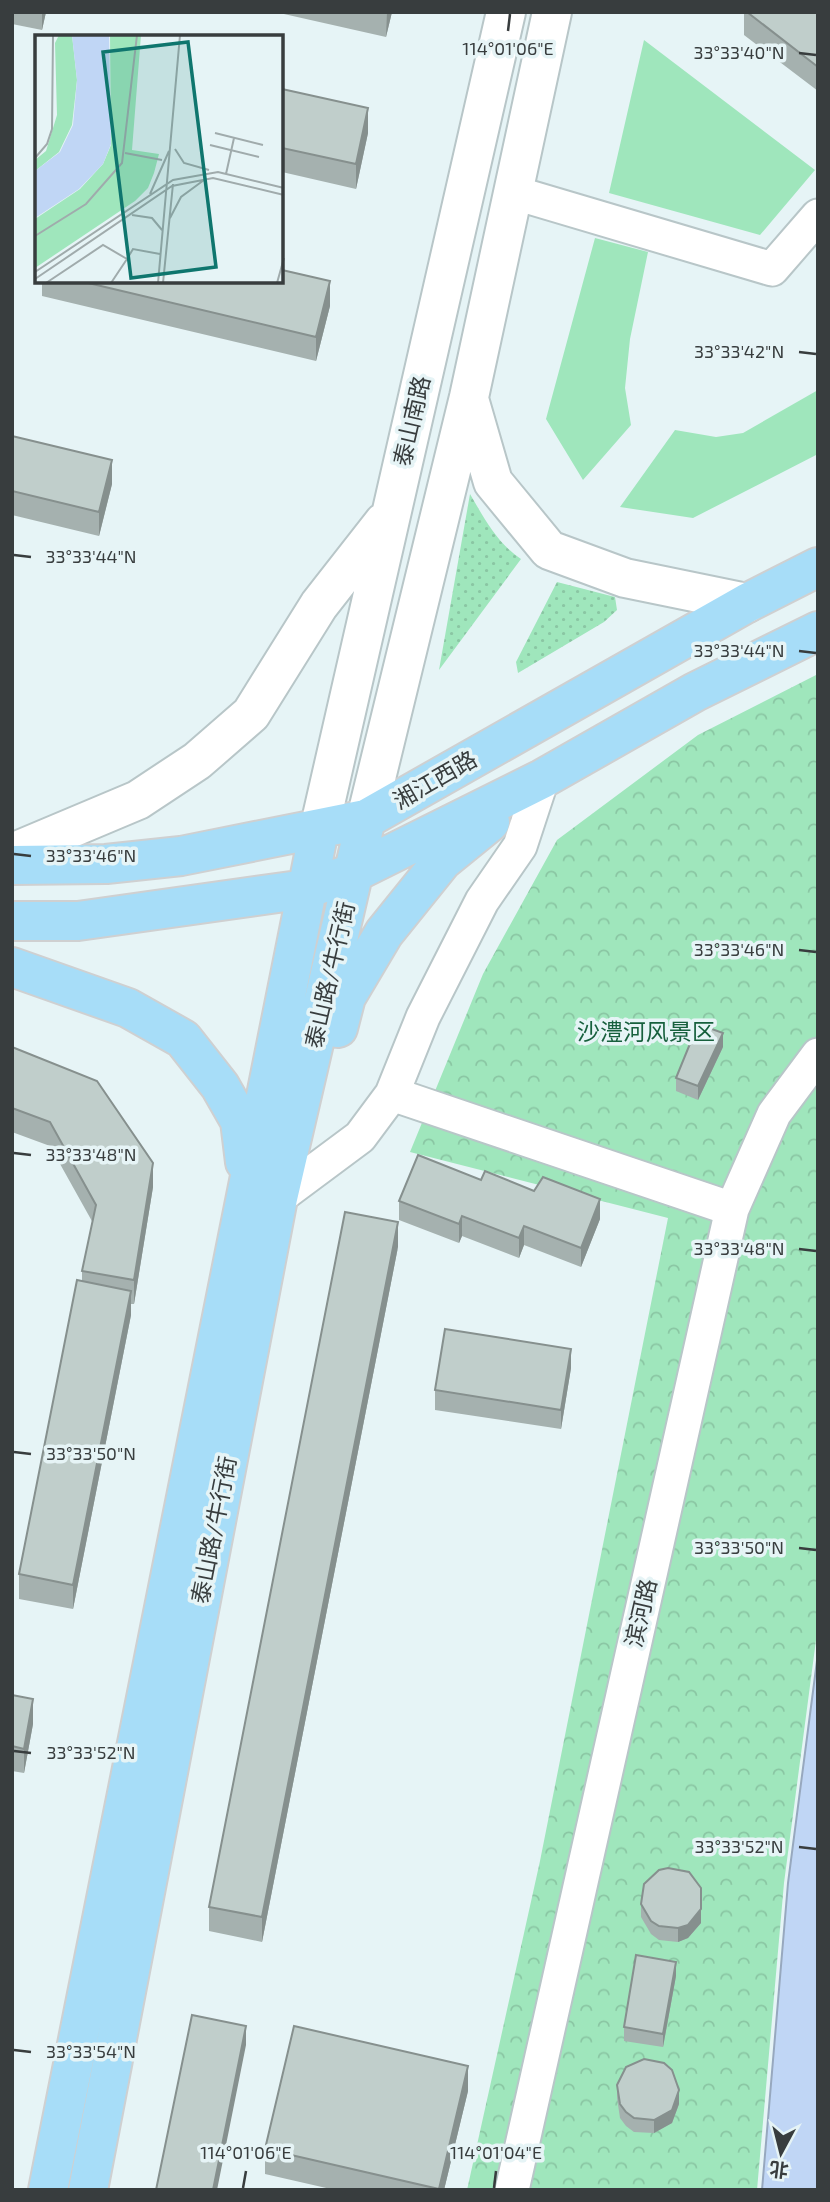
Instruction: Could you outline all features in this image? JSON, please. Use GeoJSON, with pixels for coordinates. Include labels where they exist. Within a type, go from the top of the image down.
{"type":"FeatureCollection","features":[{"type":"Feature","properties":{"kind":"main road","name":"泰山南路"},"geometry":{"type":"LineString","coordinates":[[319,830],[506,12]]}},
{"type":"Feature","properties":{"kind":"main road"},"geometry":{"type":"LineString","coordinates":[[366,819],[468,397],[552,12]]}},
{"type":"Feature","properties":{"kind":"main road"},"geometry":{"type":"LineString","coordinates":[[484,110],[528,121]]}},
{"type":"Feature","properties":{"kind":"main road"},"geometry":{"type":"LineString","coordinates":[[468,397],[493,482],[549,550],[625,578],[747,603]]}},
{"type":"Feature","properties":{"kind":"main road"},"geometry":{"type":"LineString","coordinates":[[12,853],[138,800],[197,761],[251,714],[318,605],[392,512]]}},
{"type":"Feature","properties":{"kind":"main road","name":"湘江西路"},"geometry":{"type":"LineString","coordinates":[[12,865],[106,864],[181,856],[366,819],[747,603],[818,567]]}},
{"type":"Feature","properties":{"kind":"main road","name":"湘江西路"},"geometry":{"type":"LineString","coordinates":[[12,922],[78,920],[306,889],[353,873],[542,779],[695,692],[818,631]]}},
{"type":"Feature","properties":{"kind":"main road"},"geometry":{"type":"LineString","coordinates":[[263,1193],[309,1134],[346,997],[384,933],[442,861],[542,779]]}},
{"type":"Feature","properties":{"kind":"main road","name":"泰山路/牛行街"},"geometry":{"type":"LineString","coordinates":[[48,2190],[263,1193],[366,819]]}},
{"type":"Feature","properties":{"kind":"main road","name":"泰山路/牛行街"},"geometry":{"type":"LineString","coordinates":[[88,2190],[263,1193],[306,889],[319,830]]}},
{"type":"Feature","properties":{"kind":"main road"},"geometry":{"type":"LineString","coordinates":[[12,967],[128,1008],[183,1040],[220,1086],[240,1121],[263,1193]]}},
{"type":"Feature","properties":{"kind":"street"},"geometry":{"type":"LineString","coordinates":[[512,192],[772,269],[818,216]]}},
{"type":"Feature","properties":{"kind":"street"},"geometry":{"type":"LineString","coordinates":[[263,1193],[360,1136],[392,1094],[424,1017],[482,901],[520,846],[542,779]]}},
{"type":"Feature","properties":{"kind":"street","name":"滨河路"},"geometry":{"type":"LineString","coordinates":[[512,2190],[732,1209],[774,1114],[818,1055]]}},
{"type":"Feature","properties":{"kind":"street"},"geometry":{"type":"LineString","coordinates":[[392,1094],[732,1209]]}},
{"type":"Feature","properties":{"kind":"green space"},"geometry":{"type":"Polygon","coordinates":[[[644,40],[815,170],[760,235],[609,193],[644,40]]]}},
{"type":"Feature","properties":{"kind":"green space"},"geometry":{"type":"Polygon","coordinates":[[[595,238],[648,252],[630,339],[625,388],[631,425],[583,480],[546,419],[595,238]]]}},
{"type":"Feature","properties":{"kind":"green space"},"geometry":{"type":"Polygon","coordinates":[[[818,390],[818,454],[693,518],[620,507],[675,430],[716,437],[743,433],[818,390]]]}},
{"type":"Feature","properties":{"kind":"green space"},"geometry":{"type":"Polygon","coordinates":[[[470,494],[498,538],[521,559],[439,670],[470,494]]]}},
{"type":"Feature","properties":{"kind":"green space"},"geometry":{"type":"Polygon","coordinates":[[[557,582],[615,597],[617,610],[604,622],[518,673],[516,662],[557,582]]]}},
{"type":"Feature","properties":{"kind":"green space","name":"沙澧河风景区"},"geometry":{"type":"Polygon","coordinates":[[[818,674],[818,1625],[784,1883],[757,2190],[467,2190],[540,1861],[668,1218],[410,1152],[483,974],[557,840],[698,735],[818,674]]]}},
{"type":"Feature","properties":{"kind":"water"},"geometry":{"type":"Polygon","coordinates":[[[818,1653],[818,2190],[762,2190],[788,1883],[818,1653]]]}},
{"type":"Feature","properties":{"kind":"building"},"geometry":{"type":"Polygon","coordinates":[[[747,12],[818,12],[818,67],[747,12]]]}},
{"type":"Feature","properties":{"kind":"building"},"geometry":{"type":"Polygon","coordinates":[[[284,89],[368,108],[356,164],[284,148],[284,89]]]}},
{"type":"Feature","properties":{"kind":"building"},"geometry":{"type":"Polygon","coordinates":[[[284,270],[330,281],[316,337],[92,284],[284,284],[284,270]]]}},
{"type":"Feature","properties":{"kind":"building"},"geometry":{"type":"Polygon","coordinates":[[[12,436],[112,460],[99,512],[12,491],[12,436]]]}},
{"type":"Feature","properties":{"kind":"building"},"geometry":{"type":"Polygon","coordinates":[[[698,1024],[723,1033],[698,1086],[676,1078],[698,1024]]]}},
{"type":"Feature","properties":{"kind":"building"},"geometry":{"type":"Polygon","coordinates":[[[12,1047],[97,1081],[153,1163],[134,1280],[82,1271],[96,1205],[50,1122],[12,1108],[12,1047]]]}},
{"type":"Feature","properties":{"kind":"building"},"geometry":{"type":"Polygon","coordinates":[[[418,1155],[481,1180],[485,1171],[534,1191],[543,1177],[600,1199],[581,1248],[524,1226],[519,1238],[462,1216],[459,1224],[399,1201],[418,1155]]]}},
{"type":"Feature","properties":{"kind":"building"},"geometry":{"type":"Polygon","coordinates":[[[345,1212],[398,1222],[262,1917],[209,1907],[345,1212]]]}},
{"type":"Feature","properties":{"kind":"building"},"geometry":{"type":"Polygon","coordinates":[[[77,1280],[131,1291],[73,1585],[19,1574],[77,1280]]]}},
{"type":"Feature","properties":{"kind":"building"},"geometry":{"type":"Polygon","coordinates":[[[445,1329],[571,1349],[561,1410],[435,1390],[445,1329]]]}},
{"type":"Feature","properties":{"kind":"building"},"geometry":{"type":"Polygon","coordinates":[[[12,1695],[33,1699],[24,1749],[12,1746],[12,1695]]]}},
{"type":"Feature","properties":{"kind":"building"},"geometry":{"type":"Polygon","coordinates":[[[668,1868],[689,1872],[701,1888],[701,1909],[688,1925],[678,1928],[659,1926],[651,1921],[641,1904],[644,1884],[659,1870],[668,1868]]]}},
{"type":"Feature","properties":{"kind":"building"},"geometry":{"type":"Polygon","coordinates":[[[636,1955],[676,1962],[663,2034],[624,2027],[636,1955]]]}},
{"type":"Feature","properties":{"kind":"building"},"geometry":{"type":"Polygon","coordinates":[[[192,2015],[246,2026],[213,2190],[156,2190],[192,2015]]]}},
{"type":"Feature","properties":{"kind":"building"},"geometry":{"type":"Polygon","coordinates":[[[294,2026],[468,2066],[439,2189],[265,2149],[294,2026]]]}},
{"type":"Feature","properties":{"kind":"building"},"geometry":{"type":"Polygon","coordinates":[[[644,2059],[664,2063],[672,2070],[679,2090],[672,2110],[654,2120],[634,2118],[620,2104],[617,2085],[626,2067],[644,2059]]]}}]}
